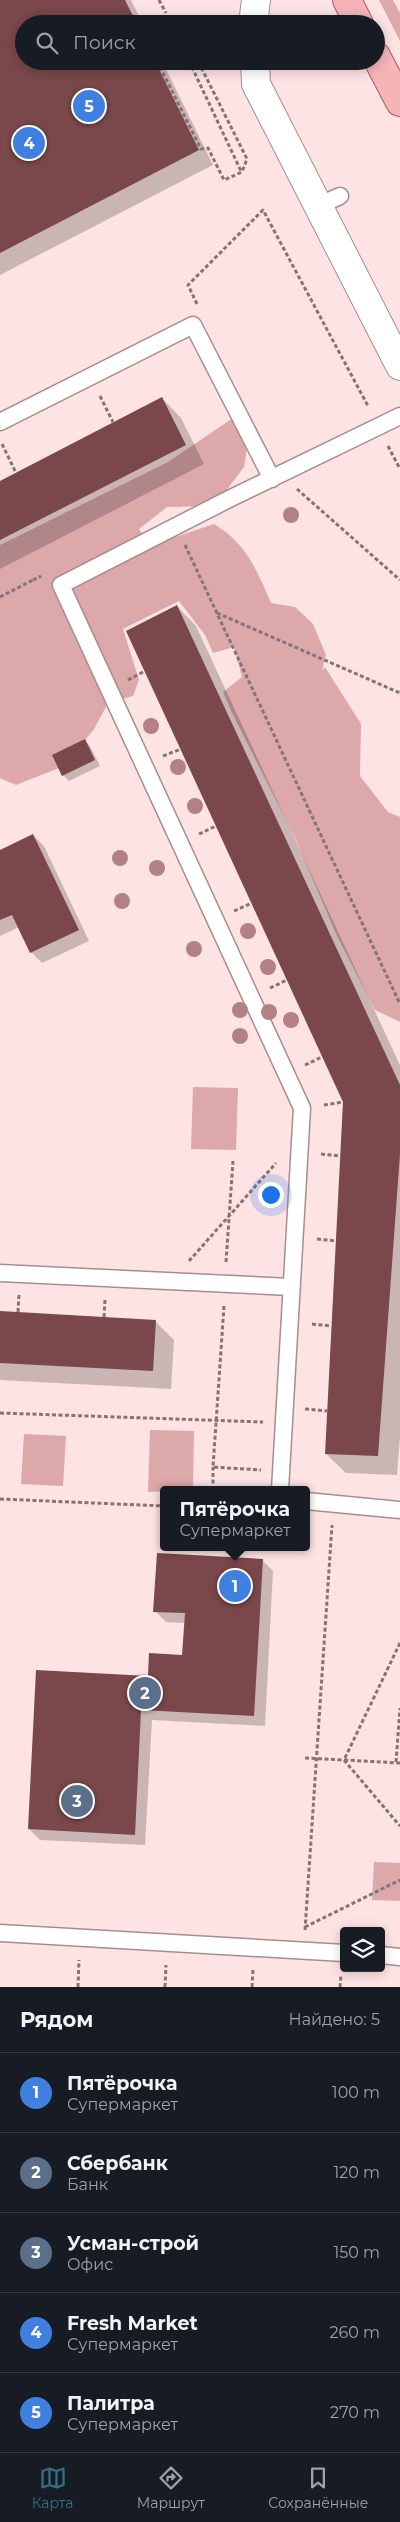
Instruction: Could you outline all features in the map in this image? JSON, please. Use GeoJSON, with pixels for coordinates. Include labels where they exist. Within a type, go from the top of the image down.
{"type":"FeatureCollection","features":[{"type":"Feature","properties":{"kind":"main road"},"geometry":{"type":"LineString","coordinates":[[347,0],[354,15]]}},
{"type":"Feature","properties":{"kind":"main road"},"geometry":{"type":"LineString","coordinates":[[383,70],[400,102]]}},
{"type":"Feature","properties":{"kind":"street"},"geometry":{"type":"LineString","coordinates":[[254,15],[256,0]]}},
{"type":"Feature","properties":{"kind":"street"},"geometry":{"type":"LineString","coordinates":[[255,70],[256,84],[329,201],[399,363]]}},
{"type":"Feature","properties":{"kind":"lane"},"geometry":{"type":"LineString","coordinates":[[0,422],[194,325],[272,480]]}},
{"type":"Feature","properties":{"kind":"lane"},"geometry":{"type":"LineString","coordinates":[[280,1486],[290,1287],[302,1108],[61,585],[400,416]]}},
{"type":"Feature","properties":{"kind":"lane"},"geometry":{"type":"LineString","coordinates":[[0,1273],[290,1287]]}},
{"type":"Feature","properties":{"kind":"lane"},"geometry":{"type":"LineString","coordinates":[[310,1501],[400,1510]]}},
{"type":"Feature","properties":{"kind":"lane"},"geometry":{"type":"LineString","coordinates":[[0,1933],[340,1953]]}},
{"type":"Feature","properties":{"kind":"lane"},"geometry":{"type":"LineString","coordinates":[[385,1956],[400,1956]]}},
{"type":"Feature","properties":{"kind":"path"},"geometry":{"type":"LineString","coordinates":[[159,0],[166,13]]}},
{"type":"Feature","properties":{"kind":"path"},"geometry":{"type":"LineString","coordinates":[[161,70],[201,150],[208,148],[224,180],[242,172],[247,159],[202,70]]}},
{"type":"Feature","properties":{"kind":"path"},"geometry":{"type":"LineString","coordinates":[[193,70],[242,172]]}},
{"type":"Feature","properties":{"kind":"path"},"geometry":{"type":"LineString","coordinates":[[188,285],[263,210],[370,409]]}},
{"type":"Feature","properties":{"kind":"path"},"geometry":{"type":"LineString","coordinates":[[90,377],[113,422]]}},
{"type":"Feature","properties":{"kind":"path"},"geometry":{"type":"LineString","coordinates":[[0,441],[16,472]]}},
{"type":"Feature","properties":{"kind":"path"},"geometry":{"type":"LineString","coordinates":[[385,441],[400,470]]}},
{"type":"Feature","properties":{"kind":"path"},"geometry":{"type":"LineString","coordinates":[[293,485],[400,580]]}},
{"type":"Feature","properties":{"kind":"path"},"geometry":{"type":"LineString","coordinates":[[176,526],[400,1004]]}},
{"type":"Feature","properties":{"kind":"path"},"geometry":{"type":"LineString","coordinates":[[0,597],[42,576]]}},
{"type":"Feature","properties":{"kind":"path"},"geometry":{"type":"LineString","coordinates":[[33,580],[61,585]]}},
{"type":"Feature","properties":{"kind":"path"},"geometry":{"type":"LineString","coordinates":[[216,612],[400,693]]}},
{"type":"Feature","properties":{"kind":"path"},"geometry":{"type":"LineString","coordinates":[[171,1281],[300,1136]]}},
{"type":"Feature","properties":{"kind":"path"},"geometry":{"type":"LineString","coordinates":[[213,1486],[233,1161]]}},
{"type":"Feature","properties":{"kind":"path"},"geometry":{"type":"LineString","coordinates":[[0,1413],[284,1423]]}},
{"type":"Feature","properties":{"kind":"path"},"geometry":{"type":"LineString","coordinates":[[214,1467],[281,1471]]}},
{"type":"Feature","properties":{"kind":"path"},"geometry":{"type":"LineString","coordinates":[[0,1499],[160,1506]]}},
{"type":"Feature","properties":{"kind":"path"},"geometry":{"type":"LineString","coordinates":[[304,1951],[333,1504]]}},
{"type":"Feature","properties":{"kind":"path"},"geometry":{"type":"LineString","coordinates":[[344,1760],[400,1644]]}},
{"type":"Feature","properties":{"kind":"path"},"geometry":{"type":"LineString","coordinates":[[305,1758],[398,1762],[400,1708]]}},
{"type":"Feature","properties":{"kind":"path"},"geometry":{"type":"LineString","coordinates":[[344,1760],[400,1826]]}},
{"type":"Feature","properties":{"kind":"path"},"geometry":{"type":"LineString","coordinates":[[305,1927],[400,1880]]}},
{"type":"Feature","properties":{"kind":"shaded area"},"geometry":{"type":"Polygon","coordinates":[[[379,0],[393,0],[400,13],[400,41],[379,0]]]}},
{"type":"Feature","properties":{"kind":"shaded area"},"geometry":{"type":"Polygon","coordinates":[[[233,418],[251,423],[244,467],[219,500],[211,506],[167,507],[139,529],[145,538],[155,544],[214,524],[235,540],[243,549],[255,568],[271,603],[295,607],[313,624],[326,655],[322,670],[325,667],[361,724],[360,776],[388,812],[400,817],[400,1022],[375,1010],[337,936],[295,838],[232,713],[223,692],[242,677],[234,647],[213,653],[205,635],[179,601],[123,629],[139,680],[133,696],[108,703],[94,729],[64,766],[16,785],[0,778],[0,545],[168,462],[233,418]]]}},
{"type":"Feature","properties":{"kind":"shaded area"},"geometry":{"type":"Polygon","coordinates":[[[193,1087],[238,1088],[236,1150],[191,1149],[193,1087]]]}},
{"type":"Feature","properties":{"kind":"shaded area"},"geometry":{"type":"Polygon","coordinates":[[[150,1430],[194,1431],[193,1486],[160,1486],[160,1491],[148,1492],[150,1430]]]}},
{"type":"Feature","properties":{"kind":"shaded area"},"geometry":{"type":"Polygon","coordinates":[[[24,1434],[66,1436],[63,1486],[21,1484],[24,1434]]]}},
{"type":"Feature","properties":{"kind":"shaded area"},"geometry":{"type":"Polygon","coordinates":[[[374,1862],[400,1863],[400,1901],[372,1900],[374,1862]]]}},
{"type":"Feature","properties":{"kind":"building"},"geometry":{"type":"Polygon","coordinates":[[[0,0],[125,0],[132,15],[15,15],[15,70],[159,70],[199,150],[0,253],[0,0]]]}},
{"type":"Feature","properties":{"kind":"building"},"geometry":{"type":"Polygon","coordinates":[[[162,397],[186,445],[0,540],[0,481],[162,397]]]}},
{"type":"Feature","properties":{"kind":"building"},"geometry":{"type":"Polygon","coordinates":[[[177,605],[400,1085],[400,1154],[378,1456],[325,1454],[343,1102],[126,631],[177,605]]]}},
{"type":"Feature","properties":{"kind":"building"},"geometry":{"type":"Polygon","coordinates":[[[85,739],[95,760],[62,776],[52,755],[85,739]]]}},
{"type":"Feature","properties":{"kind":"building"},"geometry":{"type":"Polygon","coordinates":[[[33,834],[79,930],[30,953],[12,915],[0,920],[0,850],[33,834]]]}},
{"type":"Feature","properties":{"kind":"building"},"geometry":{"type":"Polygon","coordinates":[[[0,1311],[156,1320],[153,1371],[0,1363],[0,1311]]]}},
{"type":"Feature","properties":{"kind":"building"},"geometry":{"type":"Polygon","coordinates":[[[157,1553],[263,1559],[254,1716],[141,1710],[135,1835],[28,1829],[36,1670],[148,1676],[149,1653],[182,1655],[185,1613],[153,1612],[157,1553]]]}},
{"type":"Feature","properties":{"kind":"place","name":"Палитра"},"geometry":{"type":"Point","coordinates":[89,106]}},
{"type":"Feature","properties":{"kind":"place","name":"Fresh Market"},"geometry":{"type":"Point","coordinates":[29,143]}},
{"type":"Feature","properties":{"kind":"place","name":"Пятёрочка"},"geometry":{"type":"Point","coordinates":[235,1586]}},
{"type":"Feature","properties":{"kind":"place","name":"Сбербанк"},"geometry":{"type":"Point","coordinates":[145,1693]}},
{"type":"Feature","properties":{"kind":"place","name":"Усман-строй"},"geometry":{"type":"Point","coordinates":[77,1801]}}]}
